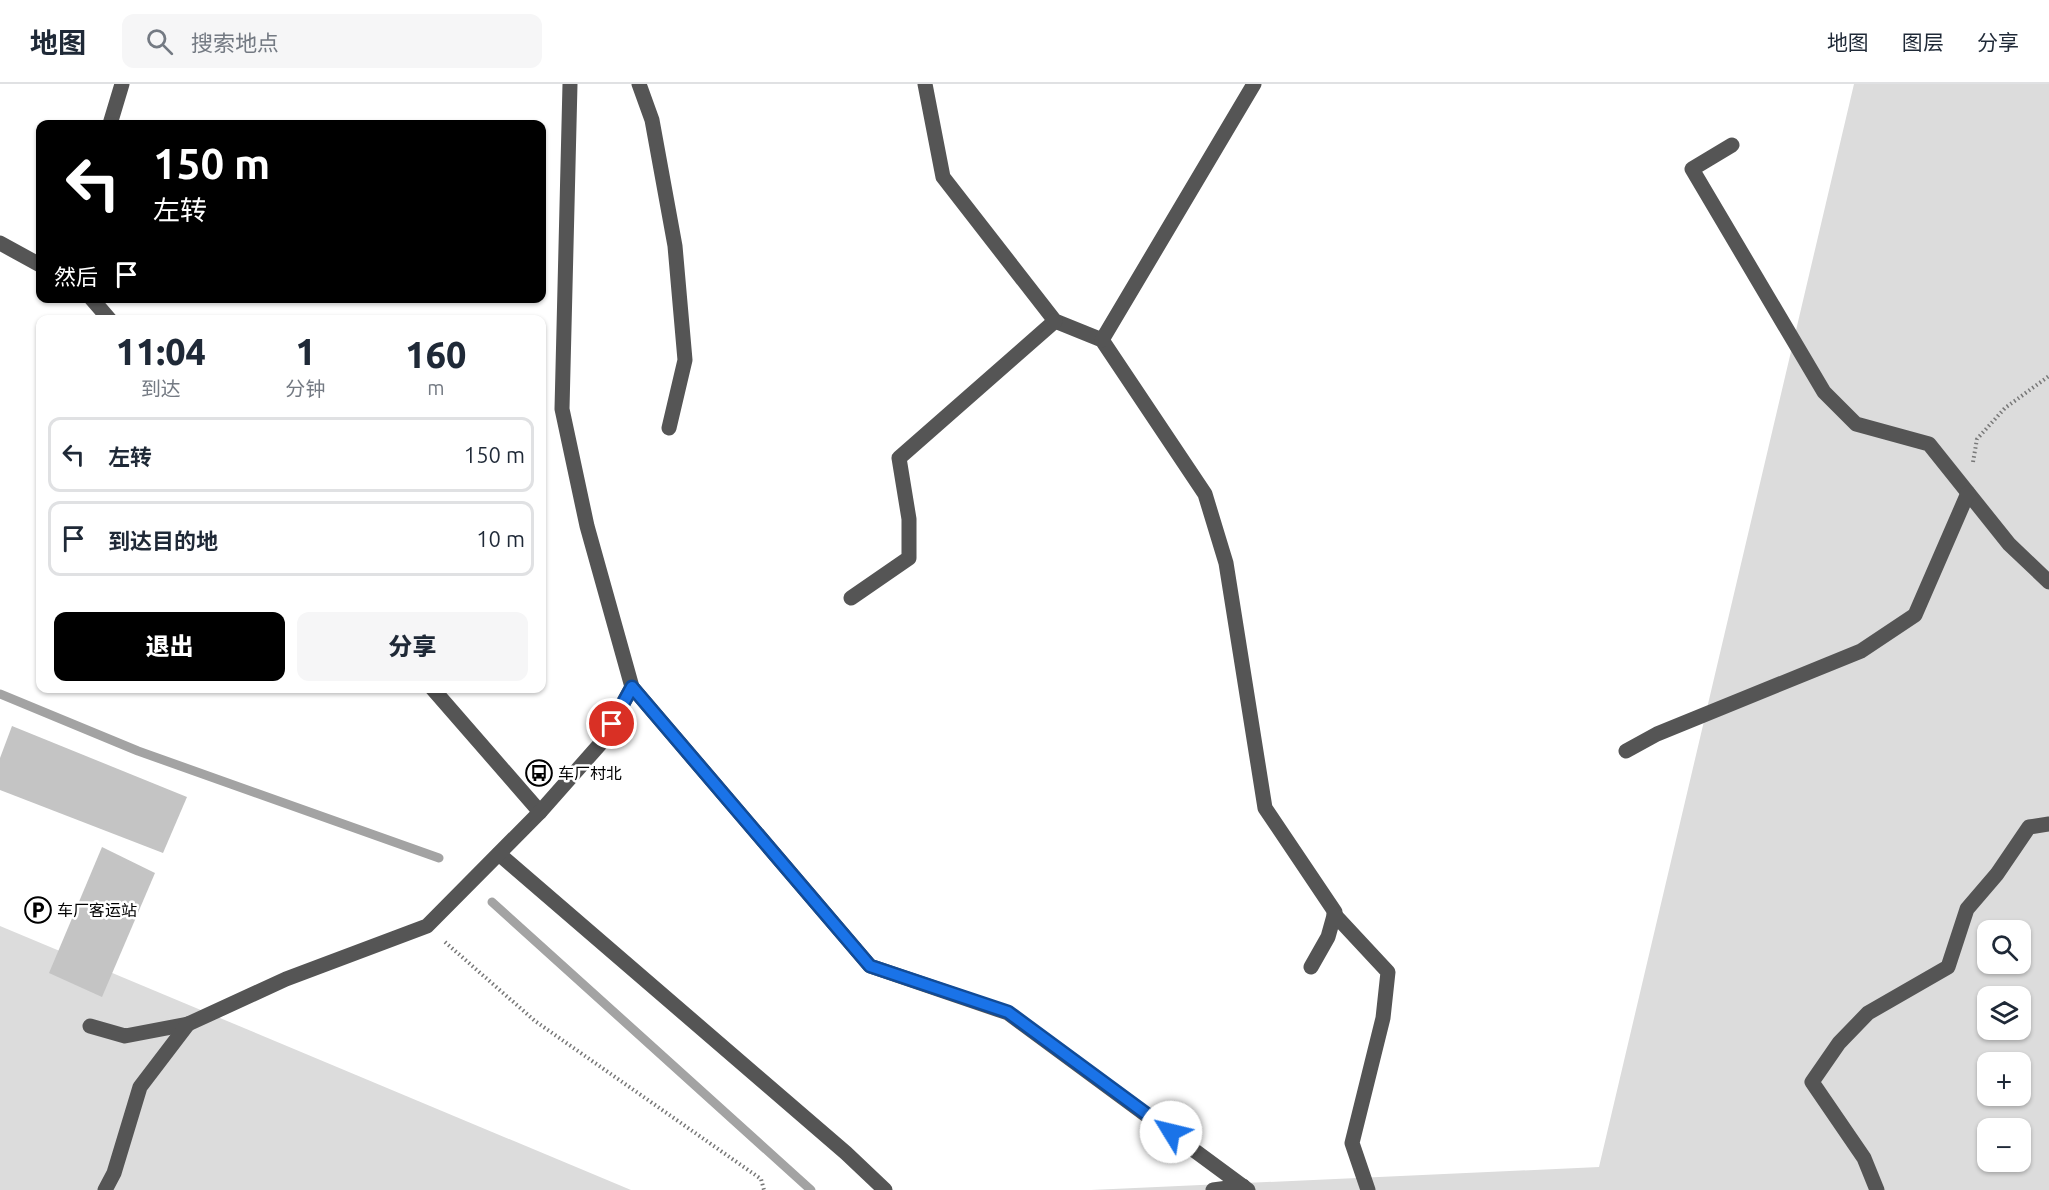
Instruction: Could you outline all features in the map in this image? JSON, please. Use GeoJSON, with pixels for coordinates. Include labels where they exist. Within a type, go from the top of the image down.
{"type":"FeatureCollection","features":[{"type":"Feature","properties":{"kind":"street"},"geometry":{"type":"LineString","coordinates":[[111,120],[122,84]]}},
{"type":"Feature","properties":{"kind":"street"},"geometry":{"type":"LineString","coordinates":[[570,84],[562,409],[587,526],[632,687],[870,966],[1008,1012],[1245,1188]]}},
{"type":"Feature","properties":{"kind":"street"},"geometry":{"type":"LineString","coordinates":[[639,84],[652,120],[676,258],[685,360],[669,428]]}},
{"type":"Feature","properties":{"kind":"street"},"geometry":{"type":"LineString","coordinates":[[925,84],[943,177],[1055,321],[1102,340],[1205,494],[1226,563],[1265,808],[1335,912],[1328,937],[1311,967]]}},
{"type":"Feature","properties":{"kind":"street"},"geometry":{"type":"LineString","coordinates":[[1102,340],[1254,84]]}},
{"type":"Feature","properties":{"kind":"street"},"geometry":{"type":"LineString","coordinates":[[1732,145],[1692,169],[1824,392],[1856,424],[1929,444],[2009,544],[2049,582]]}},
{"type":"Feature","properties":{"kind":"street"},"geometry":{"type":"LineString","coordinates":[[0,243],[36,263]]}},
{"type":"Feature","properties":{"kind":"street"},"geometry":{"type":"LineString","coordinates":[[96,303],[106,315]]}},
{"type":"Feature","properties":{"kind":"street"},"geometry":{"type":"LineString","coordinates":[[851,598],[909,558],[909,519],[899,458],[1055,321]]}},
{"type":"Feature","properties":{"kind":"street"},"geometry":{"type":"LineString","coordinates":[[1626,751],[1657,734],[1861,651],[1915,615],[1968,493]]}},
{"type":"Feature","properties":{"kind":"street"},"geometry":{"type":"LineString","coordinates":[[90,1026],[125,1036],[189,1024],[286,979],[427,926],[540,812],[601,743],[632,687]]}},
{"type":"Feature","properties":{"kind":"street"},"geometry":{"type":"LineString","coordinates":[[436,693],[540,812]]}},
{"type":"Feature","properties":{"kind":"street"},"geometry":{"type":"LineString","coordinates":[[1877,1190],[1864,1158],[1812,1082],[1839,1043],[1868,1013],[1948,967],[1966,909],[1997,874],[2029,827],[2049,824]]}},
{"type":"Feature","properties":{"kind":"street"},"geometry":{"type":"LineString","coordinates":[[499,854],[846,1152],[885,1190]]}},
{"type":"Feature","properties":{"kind":"street"},"geometry":{"type":"LineString","coordinates":[[1334,914],[1388,972],[1383,1018],[1352,1143],[1368,1190]]}},
{"type":"Feature","properties":{"kind":"street"},"geometry":{"type":"LineString","coordinates":[[105,1190],[114,1173],[140,1087],[189,1024]]}},
{"type":"Feature","properties":{"kind":"street"},"geometry":{"type":"LineString","coordinates":[[1214,1190],[1245,1188]]}},
{"type":"Feature","properties":{"kind":"path"},"geometry":{"type":"LineString","coordinates":[[1968,493],[1977,439],[2005,408],[2049,376]]}},
{"type":"Feature","properties":{"kind":"path"},"geometry":{"type":"LineString","coordinates":[[427,926],[535,1021],[761,1179],[764,1190]]}},
{"type":"Feature","properties":{"kind":"shaded area"},"geometry":{"type":"Polygon","coordinates":[[[1854,84],[2049,84],[2049,1190],[1091,1190],[1599,1167],[1854,84]]]}},
{"type":"Feature","properties":{"kind":"shaded area"},"geometry":{"type":"Polygon","coordinates":[[[0,926],[631,1190],[0,1190],[0,926]]]}},
{"type":"Feature","properties":{"kind":"building"},"geometry":{"type":"Polygon","coordinates":[[[12,726],[187,797],[163,853],[0,790],[0,758],[12,726]]]}},
{"type":"Feature","properties":{"kind":"building"},"geometry":{"type":"Polygon","coordinates":[[[102,847],[155,873],[102,997],[49,973],[102,847]]]}},
{"type":"Feature","properties":{"kind":"waterway"},"geometry":{"type":"LineString","coordinates":[[0,694],[138,751],[439,858]]}},
{"type":"Feature","properties":{"kind":"waterway"},"geometry":{"type":"LineString","coordinates":[[492,902],[811,1190]]}},
{"type":"Feature","properties":{"kind":"place","name":"车厂村北"},"geometry":{"type":"Point","coordinates":[539,773]}},
{"type":"Feature","properties":{"kind":"place","name":"车厂客运站"},"geometry":{"type":"Point","coordinates":[38,910]}},
{"type":"Feature","properties":{"kind":"route"},"geometry":{"type":"LineString","coordinates":[[612,724],[632,687],[870,966],[1008,1012],[1171,1132]]}}]}
